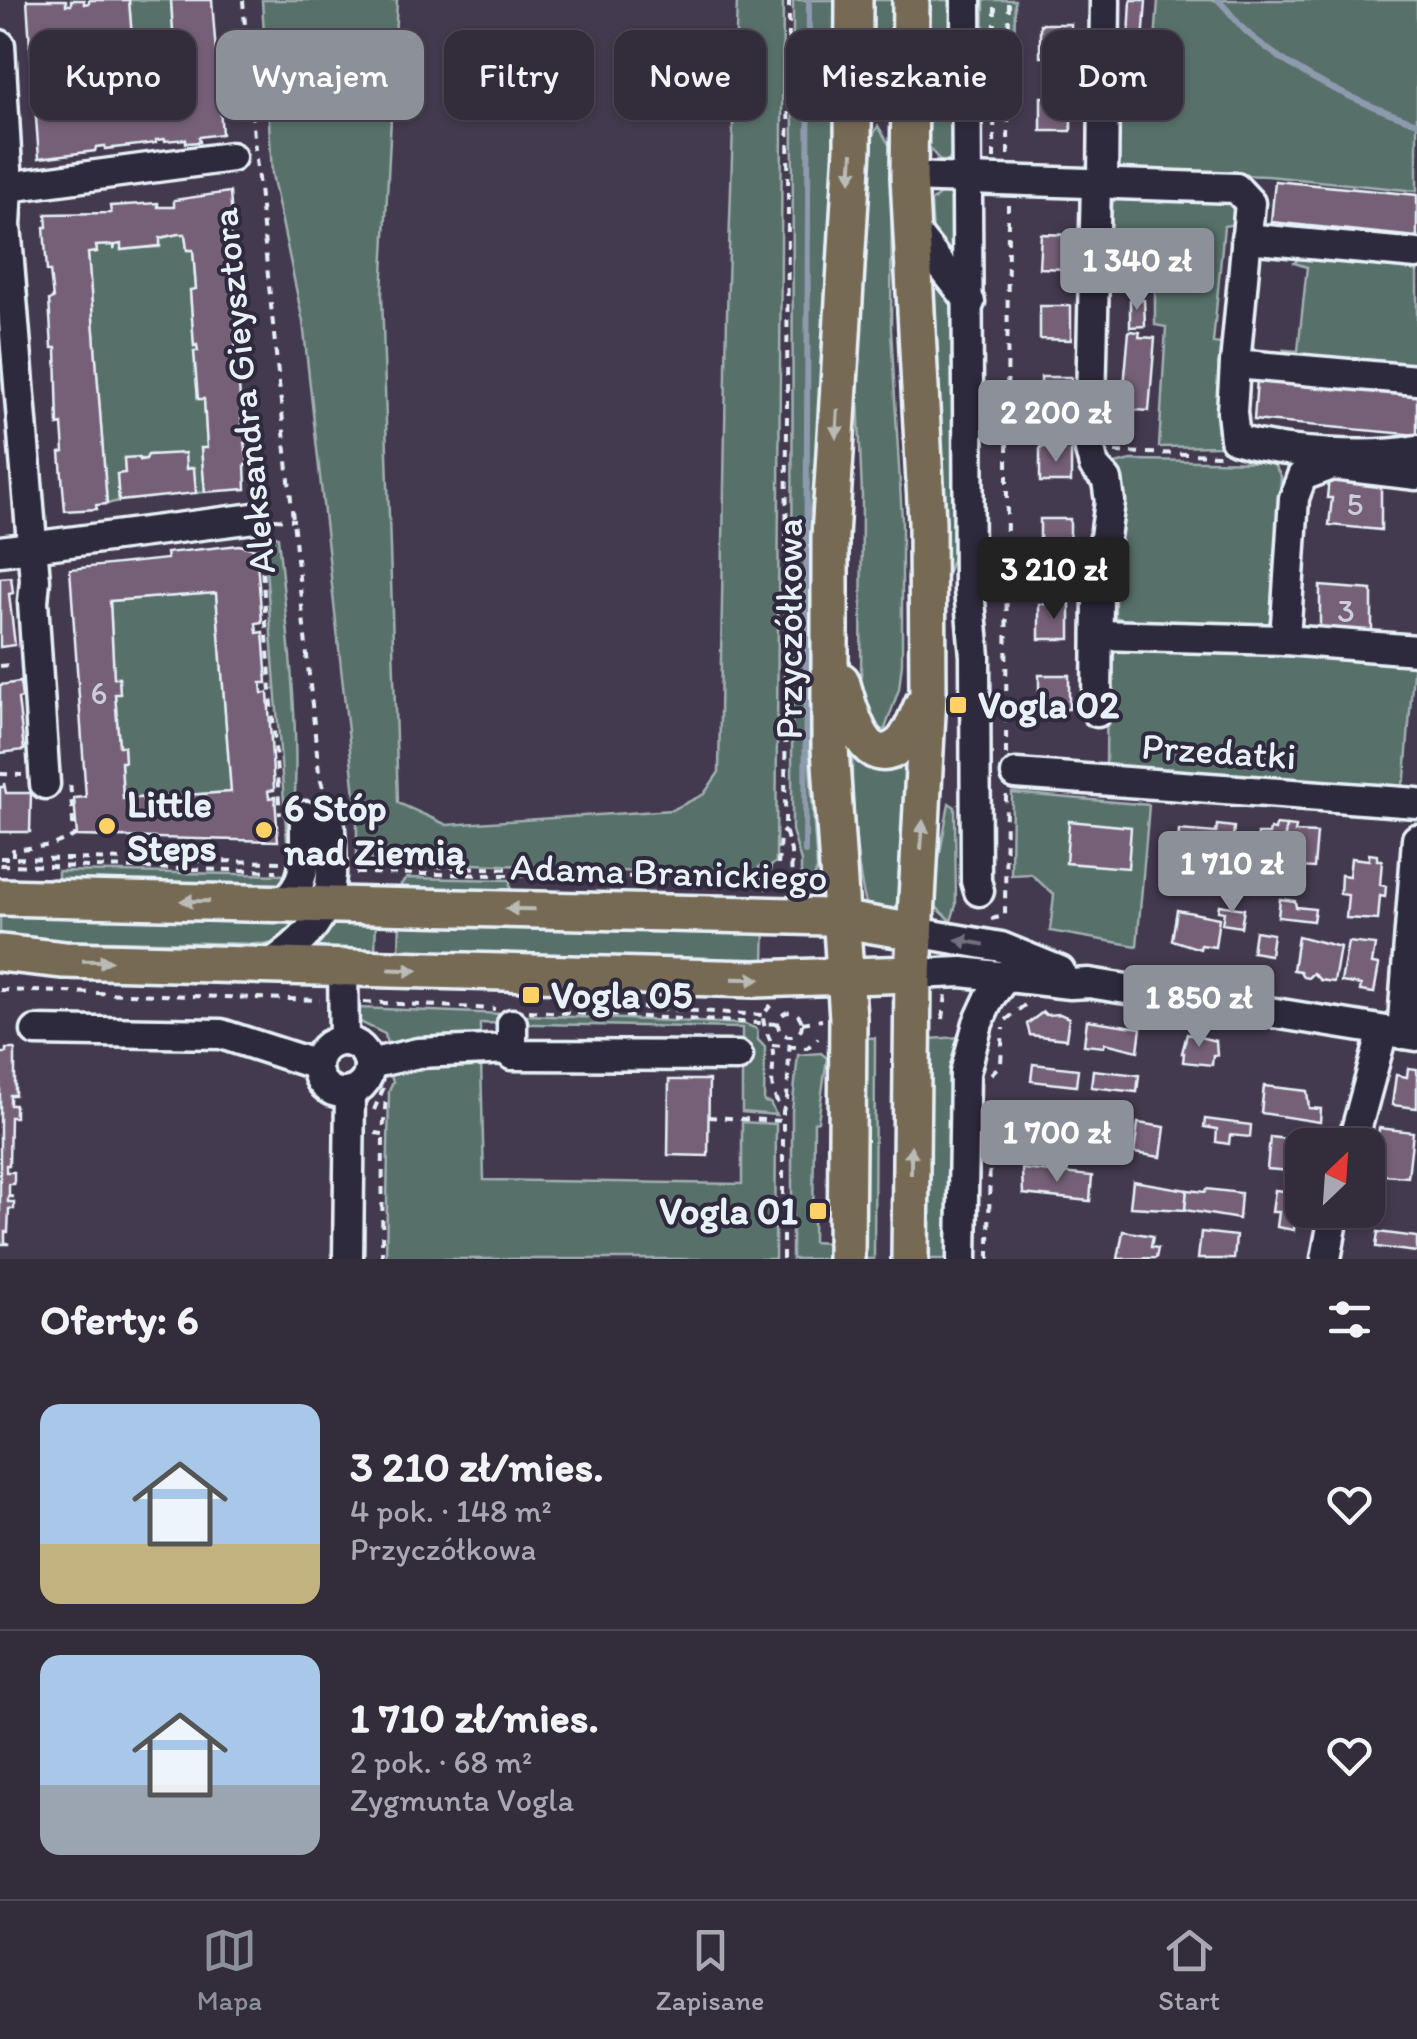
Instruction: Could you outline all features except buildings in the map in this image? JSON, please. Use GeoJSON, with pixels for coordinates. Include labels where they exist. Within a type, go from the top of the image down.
{"type":"FeatureCollection","features":[{"type":"Feature","properties":{"kind":"main road","name":"Przyczółkowa"},"geometry":{"type":"LineString","coordinates":[[846,1259],[846,978],[830,748],[830,537],[854,148],[854,0]]}},
{"type":"Feature","properties":{"kind":"main road"},"geometry":{"type":"LineString","coordinates":[[910,1259],[913,974],[928,695],[927,522],[909,177],[911,0]]}},
{"type":"Feature","properties":{"kind":"main road"},"geometry":{"type":"LineString","coordinates":[[830,649],[859,737],[874,750],[899,746],[928,695]]}},
{"type":"Feature","properties":{"kind":"main road","name":"Adama Branickiego"},"geometry":{"type":"LineString","coordinates":[[0,897],[281,904],[319,874],[842,920],[915,932]]}},
{"type":"Feature","properties":{"kind":"main road"},"geometry":{"type":"LineString","coordinates":[[0,952],[64,960],[271,964],[344,984],[913,974]]}},
{"type":"Feature","properties":{"kind":"street"},"geometry":{"type":"LineString","coordinates":[[966,0],[990,179],[970,302],[969,590],[979,891]]}},
{"type":"Feature","properties":{"kind":"street"},"geometry":{"type":"LineString","coordinates":[[1097,712],[1098,586],[1110,502],[1107,480],[1094,466],[1090,450],[1105,0]]}},
{"type":"Feature","properties":{"kind":"street"},"geometry":{"type":"LineString","coordinates":[[0,45],[6,225],[32,547],[32,779]]}},
{"type":"Feature","properties":{"kind":"street"},"geometry":{"type":"LineString","coordinates":[[4,188],[231,157]]}},
{"type":"Feature","properties":{"kind":"street"},"geometry":{"type":"LineString","coordinates":[[909,177],[1236,188],[1250,203],[1234,364],[1235,439],[1255,446],[1297,450],[1398,454],[1417,450]]}},
{"type":"Feature","properties":{"kind":"street"},"geometry":{"type":"LineString","coordinates":[[912,230],[970,302]]}},
{"type":"Feature","properties":{"kind":"street"},"geometry":{"type":"LineString","coordinates":[[1246,238],[1417,254]]}},
{"type":"Feature","properties":{"kind":"street"},"geometry":{"type":"LineString","coordinates":[[1234,364],[1417,380]]}},
{"type":"Feature","properties":{"kind":"street"},"geometry":{"type":"LineString","coordinates":[[1285,640],[1294,498],[1302,476],[1332,465],[1417,475]]}},
{"type":"Feature","properties":{"kind":"street"},"geometry":{"type":"LineString","coordinates":[[0,550],[257,529]]}},
{"type":"Feature","properties":{"kind":"street"},"geometry":{"type":"LineString","coordinates":[[927,591],[969,590]]}},
{"type":"Feature","properties":{"kind":"street"},"geometry":{"type":"LineString","coordinates":[[1098,635],[1285,640],[1417,650]]}},
{"type":"Feature","properties":{"kind":"street","name":"Przedatki"},"geometry":{"type":"LineString","coordinates":[[1009,775],[1417,803]]}},
{"type":"Feature","properties":{"kind":"street"},"geometry":{"type":"LineString","coordinates":[[271,964],[305,938],[319,874],[304,817]]}},
{"type":"Feature","properties":{"kind":"street"},"geometry":{"type":"LineString","coordinates":[[1360,1128],[1401,1034],[1417,843]]}},
{"type":"Feature","properties":{"kind":"street"},"geometry":{"type":"LineString","coordinates":[[915,932],[1001,947],[1089,982],[1401,1034]]}},
{"type":"Feature","properties":{"kind":"street"},"geometry":{"type":"LineString","coordinates":[[913,974],[962,972],[1070,984],[1089,982]]}},
{"type":"Feature","properties":{"kind":"street"},"geometry":{"type":"LineString","coordinates":[[962,1259],[965,1073],[978,1023],[1007,975]]}},
{"type":"Feature","properties":{"kind":"street"},"geometry":{"type":"LineString","coordinates":[[344,984],[344,1040]]}},
{"type":"Feature","properties":{"kind":"street"},"geometry":{"type":"LineString","coordinates":[[369,1064],[429,1052],[509,1023],[512,1055],[738,1056]]}},
{"type":"Feature","properties":{"kind":"street"},"geometry":{"type":"LineString","coordinates":[[36,1031],[221,1034],[316,1065]]}},
{"type":"Feature","properties":{"kind":"street"},"geometry":{"type":"LineString","coordinates":[[344,1040],[361,1048],[369,1064],[364,1083],[340,1093],[327,1088],[316,1065],[328,1045],[344,1040]]}},
{"type":"Feature","properties":{"kind":"street"},"geometry":{"type":"LineString","coordinates":[[348,1259],[350,1092]]}},
{"type":"Feature","properties":{"kind":"street"},"geometry":{"type":"LineString","coordinates":[[1326,1259],[1332,1228]]}},
{"type":"Feature","properties":{"kind":"path","name":"Aleksandra Gieysztora"},"geometry":{"type":"LineString","coordinates":[[243,0],[254,147],[320,773]]}},
{"type":"Feature","properties":{"kind":"path"},"geometry":{"type":"LineString","coordinates":[[789,0],[784,830],[791,850],[792,891]]}},
{"type":"Feature","properties":{"kind":"path"},"geometry":{"type":"LineString","coordinates":[[995,0],[990,179],[1009,775],[1005,916]]}},
{"type":"Feature","properties":{"kind":"path"},"geometry":{"type":"LineString","coordinates":[[990,179],[1009,0]]}},
{"type":"Feature","properties":{"kind":"path"},"geometry":{"type":"LineString","coordinates":[[1090,450],[1226,456],[1235,439]]}},
{"type":"Feature","properties":{"kind":"path"},"geometry":{"type":"LineString","coordinates":[[257,529],[304,817]]}},
{"type":"Feature","properties":{"kind":"path"},"geometry":{"type":"LineString","coordinates":[[0,666],[11,665]]}},
{"type":"Feature","properties":{"kind":"path"},"geometry":{"type":"LineString","coordinates":[[0,774],[32,779]]}},
{"type":"Feature","properties":{"kind":"path"},"geometry":{"type":"LineString","coordinates":[[774,898],[767,891],[768,870],[774,870],[780,861],[780,836],[784,830]]}},
{"type":"Feature","properties":{"kind":"path"},"geometry":{"type":"LineString","coordinates":[[31,858],[32,848]]}},
{"type":"Feature","properties":{"kind":"path"},"geometry":{"type":"LineString","coordinates":[[0,861],[31,858],[280,864],[319,874],[357,864],[515,869]]}},
{"type":"Feature","properties":{"kind":"path"},"geometry":{"type":"LineString","coordinates":[[0,861],[319,874],[792,879]]}},
{"type":"Feature","properties":{"kind":"path"},"geometry":{"type":"LineString","coordinates":[[943,1019],[948,983]]}},
{"type":"Feature","properties":{"kind":"path"},"geometry":{"type":"LineString","coordinates":[[0,990],[344,984],[509,1023],[778,1024]]}},
{"type":"Feature","properties":{"kind":"path"},"geometry":{"type":"LineString","coordinates":[[752,1013],[763,1014],[772,1006],[772,996]]}},
{"type":"Feature","properties":{"kind":"path"},"geometry":{"type":"LineString","coordinates":[[989,1259],[990,1075],[1001,1064],[1003,1023],[1033,998]]}},
{"type":"Feature","properties":{"kind":"path"},"geometry":{"type":"LineString","coordinates":[[790,1012],[797,1014],[802,1023],[798,1032],[790,1035],[782,1032],[778,1024],[781,1016],[790,1012]]}},
{"type":"Feature","properties":{"kind":"path"},"geometry":{"type":"LineString","coordinates":[[763,1014],[772,1045],[773,1097],[783,1111]]}},
{"type":"Feature","properties":{"kind":"path"},"geometry":{"type":"LineString","coordinates":[[802,1023],[831,1018]]}},
{"type":"Feature","properties":{"kind":"path"},"geometry":{"type":"LineString","coordinates":[[772,1045],[807,1048],[827,1031]]}},
{"type":"Feature","properties":{"kind":"path"},"geometry":{"type":"LineString","coordinates":[[783,1259],[783,1111],[790,1035]]}},
{"type":"Feature","properties":{"kind":"path"},"geometry":{"type":"LineString","coordinates":[[708,1118],[784,1121]]}},
{"type":"Feature","properties":{"kind":"path"},"geometry":{"type":"LineString","coordinates":[[382,1259],[383,1134]]}},
{"type":"Feature","properties":{"kind":"green space"},"geometry":{"type":"Polygon","coordinates":[[[129,0],[171,0],[173,30],[131,30],[129,0]]]}},
{"type":"Feature","properties":{"kind":"green space"},"geometry":{"type":"Polygon","coordinates":[[[262,0],[397,0],[395,30],[264,30],[262,0]]]}},
{"type":"Feature","properties":{"kind":"green space"},"geometry":{"type":"Polygon","coordinates":[[[737,0],[783,0],[776,862],[770,867],[759,867],[758,874],[531,872],[530,866],[359,860],[303,322],[272,174],[269,120],[391,120],[382,294],[398,803],[447,825],[672,810],[704,794],[719,772],[733,120],[766,120],[766,30],[736,30],[737,0]]]}},
{"type":"Feature","properties":{"kind":"green space"},"geometry":{"type":"Polygon","coordinates":[[[793,0],[840,0],[840,30],[793,30],[793,0]]]}},
{"type":"Feature","properties":{"kind":"green space"},"geometry":{"type":"Polygon","coordinates":[[[866,0],[893,0],[893,30],[866,30],[866,0]]]}},
{"type":"Feature","properties":{"kind":"green space"},"geometry":{"type":"Polygon","coordinates":[[[931,0],[953,0],[953,30],[930,30],[931,0]]]}},
{"type":"Feature","properties":{"kind":"green space"},"geometry":{"type":"Polygon","coordinates":[[[984,0],[1015,0],[1015,30],[984,30],[984,0]]]}},
{"type":"Feature","properties":{"kind":"green space"},"geometry":{"type":"Polygon","coordinates":[[[1158,0],[1417,0],[1417,191],[1268,176],[1112,171],[1114,120],[1183,120],[1183,30],[1156,30],[1158,0]]]}},
{"type":"Feature","properties":{"kind":"green space"},"geometry":{"type":"Polygon","coordinates":[[[793,120],[840,120],[824,431],[808,522],[809,754],[817,869],[811,888],[801,898],[801,862],[792,830],[793,120]]]}},
{"type":"Feature","properties":{"kind":"green space"},"geometry":{"type":"Polygon","coordinates":[[[929,120],[955,120],[955,155],[940,161],[928,146],[929,120]]]}},
{"type":"Feature","properties":{"kind":"green space"},"geometry":{"type":"Polygon","coordinates":[[[878,126],[892,149],[891,329],[902,519],[902,663],[899,689],[885,729],[876,732],[861,696],[862,496],[855,318],[866,148],[878,126]]]}},
{"type":"Feature","properties":{"kind":"green space"},"geometry":{"type":"Polygon","coordinates":[[[943,191],[953,194],[961,269],[933,235],[931,202],[943,191]]]}},
{"type":"Feature","properties":{"kind":"green space"},"geometry":{"type":"Polygon","coordinates":[[[1113,194],[1227,199],[1235,210],[1235,224],[1224,226],[1213,343],[1229,345],[1227,440],[1220,446],[1159,447],[1166,327],[1155,325],[1155,278],[1108,278],[1113,194]]]}},
{"type":"Feature","properties":{"kind":"green space"},"geometry":{"type":"Polygon","coordinates":[[[185,234],[187,250],[193,250],[196,289],[190,291],[194,345],[198,351],[194,352],[198,399],[204,399],[207,448],[201,449],[205,492],[196,493],[193,468],[148,455],[146,459],[124,458],[125,473],[117,474],[119,501],[107,504],[88,253],[97,252],[96,246],[113,245],[114,250],[115,245],[121,244],[122,249],[160,247],[160,238],[185,234]]]}},
{"type":"Feature","properties":{"kind":"green space"},"geometry":{"type":"Polygon","coordinates":[[[1300,257],[1417,265],[1417,373],[1287,356],[1284,350],[1298,351],[1307,267],[1294,263],[1300,257]]]}},
{"type":"Feature","properties":{"kind":"green space"},"geometry":{"type":"Polygon","coordinates":[[[934,275],[949,291],[957,310],[957,546],[946,577],[934,275]]]}},
{"type":"Feature","properties":{"kind":"green space"},"geometry":{"type":"Polygon","coordinates":[[[1131,460],[1272,462],[1281,476],[1275,606],[1268,625],[1145,627],[1115,617],[1115,464],[1131,460]]]}},
{"type":"Feature","properties":{"kind":"green space"},"geometry":{"type":"Polygon","coordinates":[[[263,530],[278,537],[292,675],[294,814],[287,814],[287,840],[263,530]]]}},
{"type":"Feature","properties":{"kind":"green space"},"geometry":{"type":"Polygon","coordinates":[[[216,593],[231,792],[123,799],[124,747],[119,746],[115,694],[120,693],[119,678],[114,678],[110,601],[216,593]]]}},
{"type":"Feature","properties":{"kind":"green space"},"geometry":{"type":"Polygon","coordinates":[[[1126,641],[1414,658],[1405,778],[1400,790],[1106,765],[1107,662],[1126,641]]]}},
{"type":"Feature","properties":{"kind":"green space"},"geometry":{"type":"Polygon","coordinates":[[[854,752],[909,752],[903,883],[894,912],[868,909],[864,897],[853,806],[854,752]]]}},
{"type":"Feature","properties":{"kind":"green space"},"geometry":{"type":"Polygon","coordinates":[[[1012,793],[1149,805],[1137,946],[1050,931],[1054,895],[1031,874],[1011,875],[1012,793]]]}},
{"type":"Feature","properties":{"kind":"green space"},"geometry":{"type":"Polygon","coordinates":[[[949,803],[955,807],[956,905],[951,921],[936,907],[932,897],[949,803]]]}},
{"type":"Feature","properties":{"kind":"green space"},"geometry":{"type":"Polygon","coordinates":[[[58,871],[292,875],[283,890],[58,882],[58,871]]]}},
{"type":"Feature","properties":{"kind":"green space"},"geometry":{"type":"Polygon","coordinates":[[[407,878],[510,880],[510,888],[518,896],[400,895],[401,884],[407,878]]]}},
{"type":"Feature","properties":{"kind":"green space"},"geometry":{"type":"Polygon","coordinates":[[[0,907],[307,914],[305,923],[276,943],[267,944],[0,939],[0,907]]]}},
{"type":"Feature","properties":{"kind":"green space"},"geometry":{"type":"Polygon","coordinates":[[[376,916],[375,954],[305,952],[326,922],[376,916]]]}},
{"type":"Feature","properties":{"kind":"green space"},"geometry":{"type":"Polygon","coordinates":[[[400,916],[765,925],[764,963],[399,954],[400,916]]]}},
{"type":"Feature","properties":{"kind":"green space"},"geometry":{"type":"Polygon","coordinates":[[[358,1008],[745,1024],[757,1029],[758,1040],[765,1047],[764,1102],[770,1103],[776,1115],[742,1112],[742,1028],[480,1023],[480,1040],[388,1051],[385,1034],[358,1021],[358,1008]]]}},
{"type":"Feature","properties":{"kind":"green space"},"geometry":{"type":"Polygon","coordinates":[[[858,1037],[875,1038],[874,1259],[857,1259],[858,1037]]]}},
{"type":"Feature","properties":{"kind":"green space"},"geometry":{"type":"Polygon","coordinates":[[[962,1037],[951,1259],[927,1259],[928,1039],[962,1037]]]}},
{"type":"Feature","properties":{"kind":"green space"},"geometry":{"type":"Polygon","coordinates":[[[821,1053],[827,1058],[818,1121],[814,1122],[813,1242],[827,1243],[828,1259],[792,1259],[792,1111],[798,1055],[821,1053]]]}},
{"type":"Feature","properties":{"kind":"green space"},"geometry":{"type":"Polygon","coordinates":[[[481,1062],[484,1180],[742,1184],[742,1122],[776,1124],[775,1259],[386,1259],[389,1091],[393,1082],[389,1070],[481,1062]]]}},
{"type":"Feature","properties":{"kind":"waterway"},"geometry":{"type":"LineString","coordinates":[[805,852],[809,0]]}},
{"type":"Feature","properties":{"kind":"waterway"},"geometry":{"type":"LineString","coordinates":[[1218,0],[1250,35],[1289,64],[1351,97],[1417,123]]}},
{"type":"Feature","properties":{"kind":"place","name":"Vogla 02"},"geometry":{"type":"Point","coordinates":[958,705]}},
{"type":"Feature","properties":{"kind":"place","name":"Little Steps"},"geometry":{"type":"Point","coordinates":[107,826]}},
{"type":"Feature","properties":{"kind":"place","name":"6 Stóp nad Ziemią"},"geometry":{"type":"Point","coordinates":[264,830]}},
{"type":"Feature","properties":{"kind":"place","name":"Vogla 05"},"geometry":{"type":"Point","coordinates":[531,995]}},
{"type":"Feature","properties":{"kind":"place","name":"Vogla 01"},"geometry":{"type":"Point","coordinates":[818,1211]}}]}
